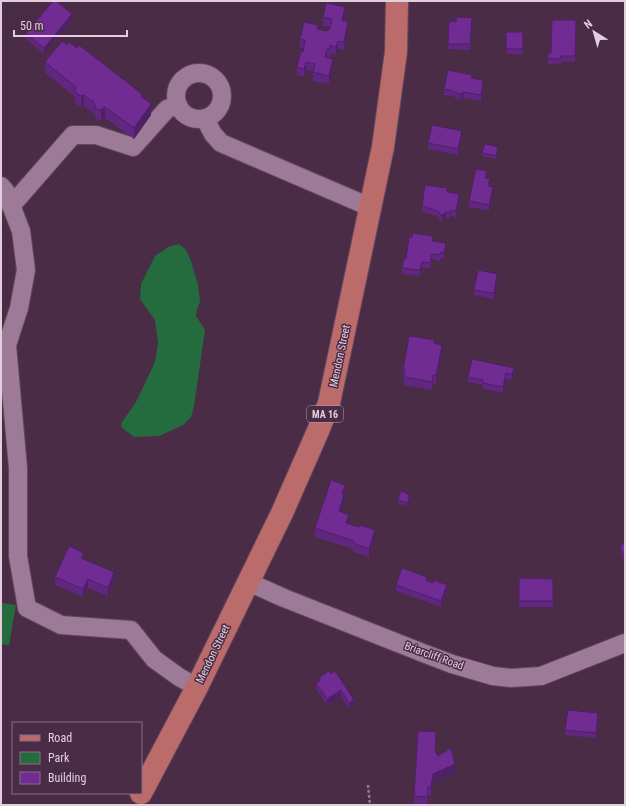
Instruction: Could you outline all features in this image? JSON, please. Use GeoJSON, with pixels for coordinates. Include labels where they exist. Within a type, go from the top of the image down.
{"type":"FeatureCollection","features":[{"type":"Feature","properties":{"kind":"main road","name":"Mendon Street"},"geometry":{"type":"LineString","coordinates":[[142,791],[197,687],[282,513],[329,403],[382,147],[396,52],[397,1]]}},
{"type":"Feature","properties":{"kind":"main road","name":"Mendon Street"},"geometry":{"type":"LineString","coordinates":[[134,805],[140,794]]}},
{"type":"Feature","properties":{"kind":"street"},"geometry":{"type":"LineString","coordinates":[[199,73],[207,74],[219,83],[222,90],[221,105],[212,116],[198,119],[186,115],[178,105],[176,90],[185,77],[199,73]]}},
{"type":"Feature","properties":{"kind":"street"},"geometry":{"type":"LineString","coordinates":[[11,206],[73,135],[96,135],[133,147],[167,109],[178,105]]}},
{"type":"Feature","properties":{"kind":"street"},"geometry":{"type":"LineString","coordinates":[[205,118],[213,134],[221,143],[370,207]]}},
{"type":"Feature","properties":{"kind":"street"},"geometry":{"type":"LineString","coordinates":[[1,186],[6,192],[21,231],[26,270],[19,308],[7,345],[18,468],[18,556],[27,608],[60,625],[131,630],[154,659],[179,677],[197,687]]}},
{"type":"Feature","properties":{"kind":"street","name":"Briarcliff Road"},"geometry":{"type":"LineString","coordinates":[[248,582],[284,598],[423,653],[452,664],[493,676],[511,678],[541,676],[625,643]]}},
{"type":"Feature","properties":{"kind":"path"},"geometry":{"type":"LineString","coordinates":[[368,785],[370,805]]}},
{"type":"Feature","properties":{"kind":"green space"},"geometry":{"type":"Polygon","coordinates":[[[179,244],[186,250],[191,261],[198,285],[200,302],[196,316],[205,330],[194,406],[191,417],[183,425],[159,436],[134,437],[121,427],[122,422],[136,402],[155,362],[158,343],[155,320],[140,299],[141,284],[155,256],[170,246],[179,244]]]}},
{"type":"Feature","properties":{"kind":"green space"},"geometry":{"type":"Polygon","coordinates":[[[1,603],[16,605],[9,645],[1,644],[1,603]]]}},
{"type":"Feature","properties":{"kind":"building"},"geometry":{"type":"Polygon","coordinates":[[[53,1],[56,1],[72,14],[44,48],[26,33],[53,1]]]}},
{"type":"Feature","properties":{"kind":"building"},"geometry":{"type":"Polygon","coordinates":[[[326,3],[345,7],[342,20],[348,22],[344,42],[338,41],[336,47],[330,45],[330,49],[327,49],[325,57],[333,59],[329,76],[313,72],[315,64],[306,62],[304,69],[297,67],[301,51],[303,52],[305,40],[300,39],[304,22],[318,25],[317,29],[326,31],[330,29],[332,19],[323,17],[326,3]]]}},
{"type":"Feature","properties":{"kind":"building"},"geometry":{"type":"Polygon","coordinates":[[[456,17],[472,18],[470,44],[448,44],[449,21],[456,22],[456,17]]]}},
{"type":"Feature","properties":{"kind":"building"},"geometry":{"type":"Polygon","coordinates":[[[552,20],[576,20],[575,56],[561,56],[561,59],[548,58],[548,53],[551,53],[552,20]]]}},
{"type":"Feature","properties":{"kind":"building"},"geometry":{"type":"Polygon","coordinates":[[[506,32],[523,32],[523,49],[506,49],[506,32]]]}},
{"type":"Feature","properties":{"kind":"building"},"geometry":{"type":"Polygon","coordinates":[[[62,41],[67,45],[69,42],[77,48],[79,45],[142,94],[141,96],[151,104],[134,128],[105,107],[101,110],[96,109],[94,102],[84,95],[81,96],[77,94],[75,90],[76,87],[45,62],[62,41]]]}},
{"type":"Feature","properties":{"kind":"building"},"geometry":{"type":"Polygon","coordinates":[[[448,70],[472,75],[471,78],[483,80],[481,95],[463,92],[461,94],[444,89],[448,70]]]}},
{"type":"Feature","properties":{"kind":"building"},"geometry":{"type":"Polygon","coordinates":[[[432,125],[462,131],[458,149],[428,143],[432,125]]]}},
{"type":"Feature","properties":{"kind":"building"},"geometry":{"type":"Polygon","coordinates":[[[485,144],[498,147],[496,156],[482,153],[485,144]]]}},
{"type":"Feature","properties":{"kind":"building"},"geometry":{"type":"Polygon","coordinates":[[[476,169],[487,171],[485,178],[490,179],[488,186],[493,187],[489,205],[469,201],[476,169]]]}},
{"type":"Feature","properties":{"kind":"building"},"geometry":{"type":"Polygon","coordinates":[[[425,185],[447,188],[447,192],[459,194],[456,211],[450,210],[450,213],[446,212],[442,215],[438,211],[422,206],[425,185]]]}},
{"type":"Feature","properties":{"kind":"building"},"geometry":{"type":"Polygon","coordinates":[[[413,233],[433,236],[432,241],[446,243],[444,253],[441,252],[440,255],[432,254],[430,263],[422,262],[420,270],[402,268],[404,258],[406,259],[409,237],[412,237],[413,233]]]}},
{"type":"Feature","properties":{"kind":"building"},"geometry":{"type":"Polygon","coordinates":[[[478,270],[497,274],[494,293],[474,290],[478,270]]]}},
{"type":"Feature","properties":{"kind":"building"},"geometry":{"type":"Polygon","coordinates":[[[409,336],[435,340],[434,343],[442,345],[436,375],[433,375],[432,382],[404,377],[405,370],[403,370],[409,336]]]}},
{"type":"Feature","properties":{"kind":"building"},"geometry":{"type":"Polygon","coordinates":[[[472,359],[514,368],[512,374],[506,373],[503,387],[483,383],[483,380],[468,377],[472,359]]]}},
{"type":"Feature","properties":{"kind":"building"},"geometry":{"type":"Polygon","coordinates":[[[331,480],[345,485],[342,494],[344,495],[339,511],[349,515],[346,523],[359,527],[360,525],[375,530],[369,549],[353,543],[354,541],[315,528],[331,480]]]}},
{"type":"Feature","properties":{"kind":"building"},"geometry":{"type":"Polygon","coordinates":[[[401,491],[410,495],[407,503],[398,500],[401,491]]]}},
{"type":"Feature","properties":{"kind":"building"},"geometry":{"type":"Polygon","coordinates":[[[625,543],[625,560],[620,545],[625,543]]]}},
{"type":"Feature","properties":{"kind":"building"},"geometry":{"type":"Polygon","coordinates":[[[69,546],[84,553],[81,558],[114,572],[108,588],[88,579],[83,589],[55,577],[69,546]]]}},
{"type":"Feature","properties":{"kind":"building"},"geometry":{"type":"Polygon","coordinates":[[[402,568],[427,577],[426,580],[433,583],[434,580],[447,585],[441,601],[396,585],[402,568]]]}},
{"type":"Feature","properties":{"kind":"building"},"geometry":{"type":"Polygon","coordinates":[[[519,578],[553,579],[553,601],[519,601],[519,578]]]}},
{"type":"Feature","properties":{"kind":"building"},"geometry":{"type":"Polygon","coordinates":[[[329,671],[331,674],[335,671],[354,700],[349,703],[341,690],[327,699],[316,683],[321,680],[319,678],[329,671]]]}},
{"type":"Feature","properties":{"kind":"building"},"geometry":{"type":"Polygon","coordinates":[[[568,710],[598,713],[596,733],[565,730],[568,710]]]}},
{"type":"Feature","properties":{"kind":"building"},"geometry":{"type":"Polygon","coordinates":[[[418,731],[436,732],[435,751],[438,756],[451,748],[455,764],[433,774],[431,787],[428,787],[427,797],[414,796],[418,731]]]}}]}
